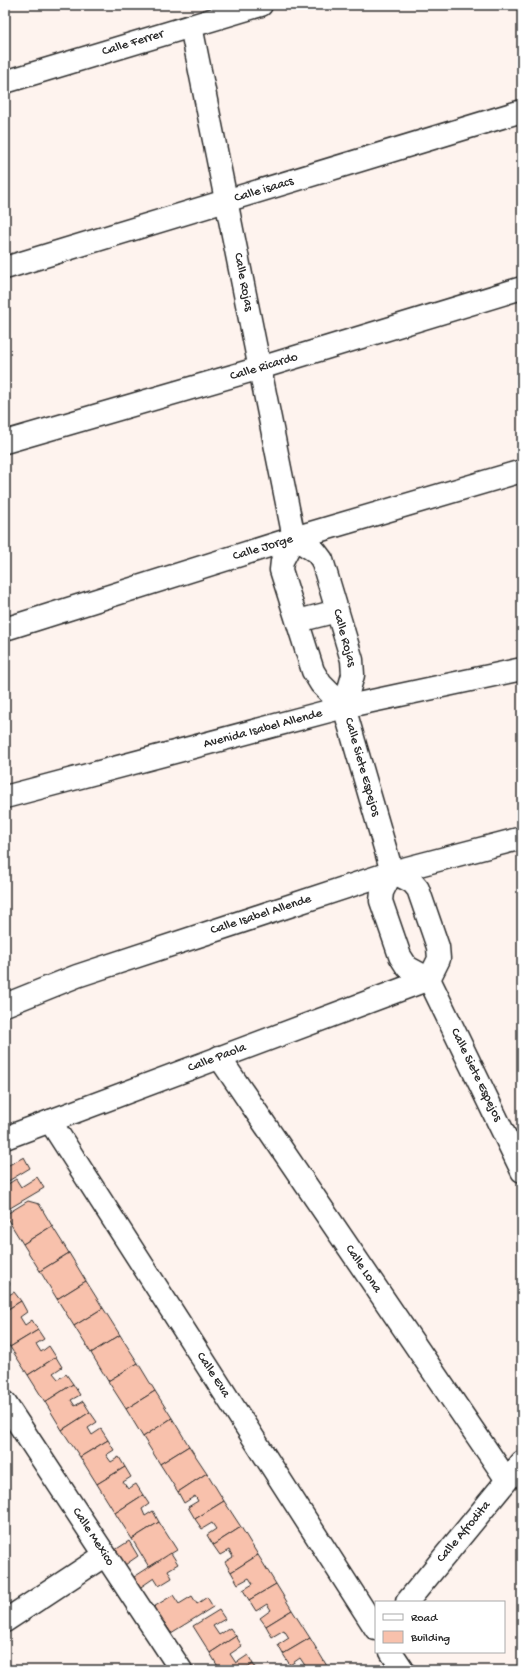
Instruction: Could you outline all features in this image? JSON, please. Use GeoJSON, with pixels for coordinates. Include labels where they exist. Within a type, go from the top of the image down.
{"type":"FeatureCollection","features":[{"type":"Feature","properties":{"kind":"street","name":"Calle Ferrer"},"geometry":{"type":"LineString","coordinates":[[5,82],[261,5]]}},
{"type":"Feature","properties":{"kind":"street","name":"Calle Rojas"},"geometry":{"type":"LineString","coordinates":[[191,26],[294,538],[316,552],[322,560],[352,660],[353,675],[344,708]]}},
{"type":"Feature","properties":{"kind":"street","name":"Calle isaacs"},"geometry":{"type":"LineString","coordinates":[[5,268],[227,202],[522,111]]}},
{"type":"Feature","properties":{"kind":"street","name":"Calle Ricardo"},"geometry":{"type":"LineString","coordinates":[[5,442],[260,368],[522,288]]}},
{"type":"Feature","properties":{"kind":"street","name":"Calle Jorge"},"geometry":{"type":"LineString","coordinates":[[5,629],[294,538],[522,471]]}},
{"type":"Feature","properties":{"kind":"street"},"geometry":{"type":"LineString","coordinates":[[294,538],[282,561],[282,570],[313,671],[321,684],[344,708]]}},
{"type":"Feature","properties":{"kind":"street"},"geometry":{"type":"LineString","coordinates":[[298,621],[337,611]]}},
{"type":"Feature","properties":{"kind":"street","name":"Avenida Isabel Allende"},"geometry":{"type":"LineString","coordinates":[[5,796],[344,708],[522,669]]}},
{"type":"Feature","properties":{"kind":"street","name":"Calle Siete Espejos"},"geometry":{"type":"LineString","coordinates":[[344,708],[392,872]]}},
{"type":"Feature","properties":{"kind":"street","name":"Calle Isabel Allende"},"geometry":{"type":"LineString","coordinates":[[5,1005],[77,976],[392,872],[522,838]]}},
{"type":"Feature","properties":{"kind":"street"},"geometry":{"type":"LineString","coordinates":[[392,872],[412,882],[418,889],[436,940],[439,959],[429,979],[407,967],[400,956],[381,901],[382,892],[392,872]]}},
{"type":"Feature","properties":{"kind":"street","name":"Calle Siete Espejos"},"geometry":{"type":"LineString","coordinates":[[429,979],[522,1171]]}},
{"type":"Feature","properties":{"kind":"street","name":"Calle Paola"},"geometry":{"type":"LineString","coordinates":[[5,1138],[429,979]]}},
{"type":"Feature","properties":{"kind":"street","name":"Calle Lona"},"geometry":{"type":"LineString","coordinates":[[219,1057],[507,1480]]}},
{"type":"Feature","properties":{"kind":"street","name":"Calle Eva"},"geometry":{"type":"LineString","coordinates":[[50,1121],[375,1627]]}},
{"type":"Feature","properties":{"kind":"street","name":"Calle Mexico"},"geometry":{"type":"LineString","coordinates":[[5,1403],[181,1670]]}},
{"type":"Feature","properties":{"kind":"street","name":"Calle Afrodita"},"geometry":{"type":"LineString","coordinates":[[408,1601],[522,1462]]}},
{"type":"Feature","properties":{"kind":"street"},"geometry":{"type":"LineString","coordinates":[[5,1621],[105,1555]]}},
{"type":"Feature","properties":{"kind":"street"},"geometry":{"type":"LineString","coordinates":[[392,1653],[403,1670]]}},
{"type":"Feature","properties":{"kind":"building"},"geometry":{"type":"Polygon","coordinates":[[[24,1157],[30,1168],[5,1183],[5,1163],[7,1166],[24,1157]]]}},
{"type":"Feature","properties":{"kind":"building"},"geometry":{"type":"Polygon","coordinates":[[[37,1177],[44,1188],[5,1211],[5,1186],[16,1179],[21,1187],[37,1177]]]}},
{"type":"Feature","properties":{"kind":"building"},"geometry":{"type":"Polygon","coordinates":[[[28,1201],[39,1204],[52,1226],[23,1244],[5,1215],[28,1201]]]}},
{"type":"Feature","properties":{"kind":"building"},"geometry":{"type":"Polygon","coordinates":[[[52,1226],[69,1253],[40,1271],[23,1244],[52,1226]]]}},
{"type":"Feature","properties":{"kind":"building"},"geometry":{"type":"Polygon","coordinates":[[[69,1253],[86,1281],[57,1299],[40,1271],[69,1253]]]}},
{"type":"Feature","properties":{"kind":"building"},"geometry":{"type":"Polygon","coordinates":[[[5,1277],[10,1284],[5,1287],[5,1277]]]}},
{"type":"Feature","properties":{"kind":"building"},"geometry":{"type":"Polygon","coordinates":[[[86,1281],[103,1308],[74,1326],[57,1299],[86,1281]]]}},
{"type":"Feature","properties":{"kind":"building"},"geometry":{"type":"Polygon","coordinates":[[[14,1292],[21,1301],[5,1311],[5,1294],[7,1296],[14,1292]]]}},
{"type":"Feature","properties":{"kind":"building"},"geometry":{"type":"Polygon","coordinates":[[[21,1301],[27,1312],[20,1317],[25,1325],[32,1320],[38,1330],[10,1347],[5,1339],[5,1311],[21,1301]]]}},
{"type":"Feature","properties":{"kind":"building"},"geometry":{"type":"Polygon","coordinates":[[[103,1308],[120,1335],[91,1353],[74,1326],[103,1308]]]}},
{"type":"Feature","properties":{"kind":"building"},"geometry":{"type":"Polygon","coordinates":[[[38,1330],[44,1339],[36,1344],[41,1352],[49,1346],[56,1357],[28,1375],[10,1347],[38,1330]]]}},
{"type":"Feature","properties":{"kind":"building"},"geometry":{"type":"Polygon","coordinates":[[[120,1335],[138,1363],[108,1381],[91,1353],[120,1335]]]}},
{"type":"Feature","properties":{"kind":"building"},"geometry":{"type":"Polygon","coordinates":[[[56,1357],[62,1367],[53,1373],[58,1379],[66,1374],[73,1384],[45,1402],[28,1375],[56,1357]]]}},
{"type":"Feature","properties":{"kind":"building"},"geometry":{"type":"Polygon","coordinates":[[[138,1363],[155,1391],[126,1409],[108,1381],[138,1363]]]}},
{"type":"Feature","properties":{"kind":"building"},"geometry":{"type":"Polygon","coordinates":[[[73,1384],[80,1395],[71,1400],[75,1406],[83,1401],[90,1412],[62,1430],[45,1402],[73,1384]]]}},
{"type":"Feature","properties":{"kind":"building"},"geometry":{"type":"Polygon","coordinates":[[[155,1391],[172,1418],[143,1437],[126,1409],[155,1391]]]}},
{"type":"Feature","properties":{"kind":"building"},"geometry":{"type":"Polygon","coordinates":[[[90,1412],[97,1422],[88,1428],[92,1435],[101,1429],[108,1440],[80,1457],[62,1430],[90,1412]]]}},
{"type":"Feature","properties":{"kind":"building"},"geometry":{"type":"Polygon","coordinates":[[[172,1418],[189,1446],[160,1464],[143,1437],[172,1418]]]}},
{"type":"Feature","properties":{"kind":"building"},"geometry":{"type":"Polygon","coordinates":[[[108,1440],[114,1450],[106,1455],[111,1462],[119,1457],[125,1467],[97,1484],[80,1457],[108,1440]]]}},
{"type":"Feature","properties":{"kind":"building"},"geometry":{"type":"Polygon","coordinates":[[[189,1446],[207,1473],[178,1492],[160,1464],[189,1446]]]}},
{"type":"Feature","properties":{"kind":"building"},"geometry":{"type":"Polygon","coordinates":[[[125,1467],[131,1477],[123,1482],[128,1489],[136,1484],[143,1495],[115,1513],[97,1484],[125,1467]]]}},
{"type":"Feature","properties":{"kind":"building"},"geometry":{"type":"Polygon","coordinates":[[[207,1473],[224,1501],[195,1519],[188,1507],[198,1501],[195,1496],[184,1503],[178,1492],[207,1473]]]}},
{"type":"Feature","properties":{"kind":"building"},"geometry":{"type":"Polygon","coordinates":[[[143,1495],[149,1504],[142,1509],[145,1516],[153,1511],[159,1522],[132,1539],[115,1513],[143,1495]]]}},
{"type":"Feature","properties":{"kind":"building"},"geometry":{"type":"Polygon","coordinates":[[[224,1501],[241,1527],[213,1545],[207,1535],[216,1529],[212,1523],[202,1529],[195,1519],[224,1501]]]}},
{"type":"Feature","properties":{"kind":"building"},"geometry":{"type":"Polygon","coordinates":[[[159,1522],[177,1550],[149,1567],[132,1539],[159,1522]]]}},
{"type":"Feature","properties":{"kind":"building"},"geometry":{"type":"Polygon","coordinates":[[[241,1527],[258,1555],[231,1572],[225,1562],[233,1557],[229,1550],[220,1555],[213,1545],[241,1527]]]}},
{"type":"Feature","properties":{"kind":"building"},"geometry":{"type":"Polygon","coordinates":[[[129,1541],[138,1556],[125,1565],[115,1550],[129,1541]]]}},
{"type":"Feature","properties":{"kind":"building"},"geometry":{"type":"Polygon","coordinates":[[[171,1553],[178,1564],[168,1570],[172,1578],[159,1586],[154,1578],[138,1589],[131,1579],[171,1553]]]}},
{"type":"Feature","properties":{"kind":"building"},"geometry":{"type":"Polygon","coordinates":[[[258,1555],[276,1584],[249,1600],[243,1590],[253,1584],[249,1578],[238,1584],[231,1572],[258,1555]]]}},
{"type":"Feature","properties":{"kind":"building"},"geometry":{"type":"Polygon","coordinates":[[[276,1584],[292,1610],[266,1626],[260,1618],[271,1610],[267,1604],[256,1611],[249,1600],[276,1584]]]}},
{"type":"Feature","properties":{"kind":"building"},"geometry":{"type":"Polygon","coordinates":[[[173,1595],[179,1604],[192,1596],[197,1604],[207,1597],[213,1607],[171,1633],[152,1608],[173,1595]]]}},
{"type":"Feature","properties":{"kind":"building"},"geometry":{"type":"Polygon","coordinates":[[[219,1610],[225,1619],[213,1626],[219,1635],[230,1628],[236,1636],[210,1653],[193,1626],[219,1610]]]}},
{"type":"Feature","properties":{"kind":"building"},"geometry":{"type":"Polygon","coordinates":[[[292,1610],[310,1638],[283,1654],[278,1645],[289,1638],[284,1630],[272,1637],[266,1626],[292,1610]]]}},
{"type":"Feature","properties":{"kind":"building"},"geometry":{"type":"Polygon","coordinates":[[[236,1636],[242,1646],[230,1654],[236,1663],[248,1655],[253,1664],[244,1670],[220,1670],[210,1653],[236,1636]]]}},
{"type":"Feature","properties":{"kind":"building"},"geometry":{"type":"Polygon","coordinates":[[[310,1638],[327,1666],[321,1670],[302,1670],[306,1667],[300,1658],[290,1665],[283,1654],[310,1638]]]}},
{"type":"Feature","properties":{"kind":"building"},"geometry":{"type":"Polygon","coordinates":[[[253,1664],[257,1670],[244,1670],[253,1664]]]}}]}
